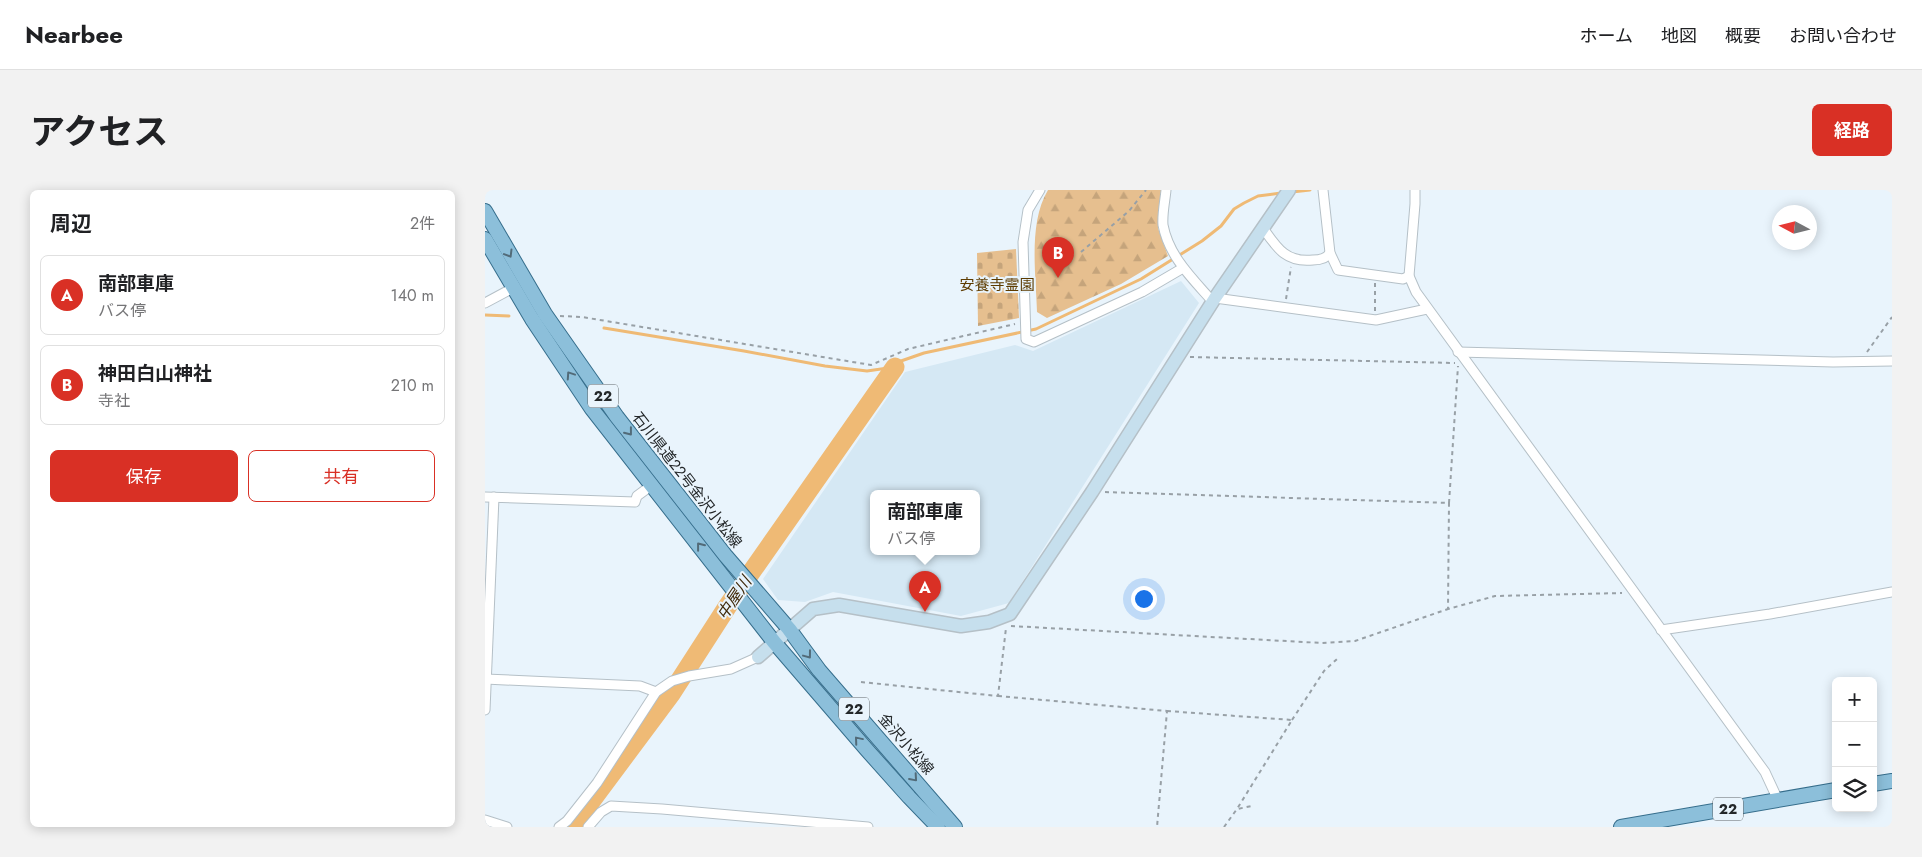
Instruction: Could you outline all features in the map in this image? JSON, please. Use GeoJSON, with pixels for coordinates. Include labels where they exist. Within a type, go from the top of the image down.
{"type":"FeatureCollection","features":[{"type":"Feature","properties":{"kind":"main road","name":"石川県道22号金沢小松線"},"geometry":{"type":"LineString","coordinates":[[485,211],[545,314],[617,417],[755,590]]}},
{"type":"Feature","properties":{"kind":"main road","name":"石川県道22号金沢小松線"},"geometry":{"type":"LineString","coordinates":[[485,239],[513,288],[592,410],[775,642]]}},
{"type":"Feature","properties":{"kind":"main road","name":"金沢小松線"},"geometry":{"type":"LineString","coordinates":[[755,590],[789,629],[819,670],[955,827]]}},
{"type":"Feature","properties":{"kind":"main road","name":"22"},"geometry":{"type":"LineString","coordinates":[[775,642],[867,750],[939,827]]}},
{"type":"Feature","properties":{"kind":"main road"},"geometry":{"type":"LineString","coordinates":[[1877,783],[1892,780]]}},
{"type":"Feature","properties":{"kind":"main road","name":"22"},"geometry":{"type":"LineString","coordinates":[[1621,827],[1832,791]]}},
{"type":"Feature","properties":{"kind":"street"},"geometry":{"type":"LineString","coordinates":[[1040,190],[1028,210],[1024,228],[1026,340],[1034,342],[1142,292],[1182,265]]}},
{"type":"Feature","properties":{"kind":"street"},"geometry":{"type":"LineString","coordinates":[[1166,190],[1163,224],[1172,252],[1214,300],[1285,306],[1376,320],[1427,309]]}},
{"type":"Feature","properties":{"kind":"street"},"geometry":{"type":"LineString","coordinates":[[1323,190],[1330,253],[1337,270],[1403,279],[1409,276]]}},
{"type":"Feature","properties":{"kind":"street"},"geometry":{"type":"LineString","coordinates":[[1415,190],[1409,276],[1415,292],[1765,772],[1778,800]]}},
{"type":"Feature","properties":{"kind":"street"},"geometry":{"type":"LineString","coordinates":[[559,827],[567,821],[597,783],[656,692],[673,681],[689,676],[731,669],[758,656],[813,609],[839,605],[961,626],[989,622],[1011,614],[1092,492],[1214,300],[1287,193]]}},
{"type":"Feature","properties":{"kind":"street"},"geometry":{"type":"LineString","coordinates":[[1263,228],[1275,246],[1292,258],[1302,261],[1314,260],[1327,256],[1330,253]]}},
{"type":"Feature","properties":{"kind":"street"},"geometry":{"type":"LineString","coordinates":[[485,303],[513,288]]}},
{"type":"Feature","properties":{"kind":"street"},"geometry":{"type":"LineString","coordinates":[[1458,352],[1860,362],[1892,361]]}},
{"type":"Feature","properties":{"kind":"street"},"geometry":{"type":"LineString","coordinates":[[485,710],[490,497],[635,502],[637,496],[652,485]]}},
{"type":"Feature","properties":{"kind":"street"},"geometry":{"type":"LineString","coordinates":[[1661,630],[1770,614],[1892,592]]}},
{"type":"Feature","properties":{"kind":"street"},"geometry":{"type":"LineString","coordinates":[[485,679],[640,686],[656,692]]}},
{"type":"Feature","properties":{"kind":"street"},"geometry":{"type":"LineString","coordinates":[[588,827],[601,812],[611,806],[821,825],[867,827]]}},
{"type":"Feature","properties":{"kind":"street"},"geometry":{"type":"LineString","coordinates":[[485,820],[507,827]]}},
{"type":"Feature","properties":{"kind":"path"},"geometry":{"type":"LineString","coordinates":[[1081,252],[1129,211],[1146,190]]}},
{"type":"Feature","properties":{"kind":"path"},"geometry":{"type":"LineString","coordinates":[[1285,306],[1292,258]]}},
{"type":"Feature","properties":{"kind":"path"},"geometry":{"type":"LineString","coordinates":[[1375,276],[1376,320]]}},
{"type":"Feature","properties":{"kind":"path"},"geometry":{"type":"LineString","coordinates":[[545,314],[582,317],[871,365],[908,349],[1025,322]]}},
{"type":"Feature","properties":{"kind":"path"},"geometry":{"type":"LineString","coordinates":[[1860,362],[1892,317]]}},
{"type":"Feature","properties":{"kind":"path"},"geometry":{"type":"LineString","coordinates":[[1448,608],[1449,503],[1458,352]]}},
{"type":"Feature","properties":{"kind":"path"},"geometry":{"type":"LineString","coordinates":[[1178,357],[1458,363]]}},
{"type":"Feature","properties":{"kind":"path"},"geometry":{"type":"LineString","coordinates":[[1092,492],[1449,503]]}},
{"type":"Feature","properties":{"kind":"path"},"geometry":{"type":"LineString","coordinates":[[998,696],[1006,625],[1322,643],[1355,641],[1448,608],[1495,596],[1635,592]]}},
{"type":"Feature","properties":{"kind":"path"},"geometry":{"type":"LineString","coordinates":[[1224,827],[1324,672],[1337,659]]}},
{"type":"Feature","properties":{"kind":"path"},"geometry":{"type":"LineString","coordinates":[[861,682],[1167,711],[1292,720]]}},
{"type":"Feature","properties":{"kind":"path"},"geometry":{"type":"LineString","coordinates":[[1157,827],[1167,711]]}},
{"type":"Feature","properties":{"kind":"path"},"geometry":{"type":"LineString","coordinates":[[1237,809],[1253,806]]}},
{"type":"Feature","properties":{"kind":"shaded area"},"geometry":{"type":"Polygon","coordinates":[[[1181,281],[1199,303],[1009,603],[961,616],[833,592],[805,602],[778,600],[763,579],[905,372],[1015,345],[1033,351],[1181,281]]]}},
{"type":"Feature","properties":{"kind":"green space"},"geometry":{"type":"Polygon","coordinates":[[[1048,190],[1161,190],[1158,228],[1168,256],[1121,284],[1047,318],[1037,312],[1035,233],[1042,203],[1048,190]]]}},
{"type":"Feature","properties":{"kind":"green space","name":"安養寺霊園"},"geometry":{"type":"Polygon","coordinates":[[[1016,249],[1019,318],[978,326],[977,253],[1016,249]]]}},
{"type":"Feature","properties":{"kind":"waterway"},"geometry":{"type":"LineString","coordinates":[[1292,192],[1310,190]]}},
{"type":"Feature","properties":{"kind":"waterway"},"geometry":{"type":"LineString","coordinates":[[604,328],[825,366],[867,371],[895,367],[901,361],[924,353],[1036,329],[1141,279],[1202,241],[1221,226],[1234,209],[1244,203],[1258,196],[1281,193]]}},
{"type":"Feature","properties":{"kind":"waterway"},"geometry":{"type":"LineString","coordinates":[[485,315],[509,316]]}},
{"type":"Feature","properties":{"kind":"waterway","name":"中屋川"},"geometry":{"type":"LineString","coordinates":[[572,827],[671,694],[729,604],[895,367]]}},
{"type":"Feature","properties":{"kind":"place","name":"神田白山神社"},"geometry":{"type":"Point","coordinates":[1058,278]}},
{"type":"Feature","properties":{"kind":"place","name":"南部車庫"},"geometry":{"type":"Point","coordinates":[925,612]}}]}
